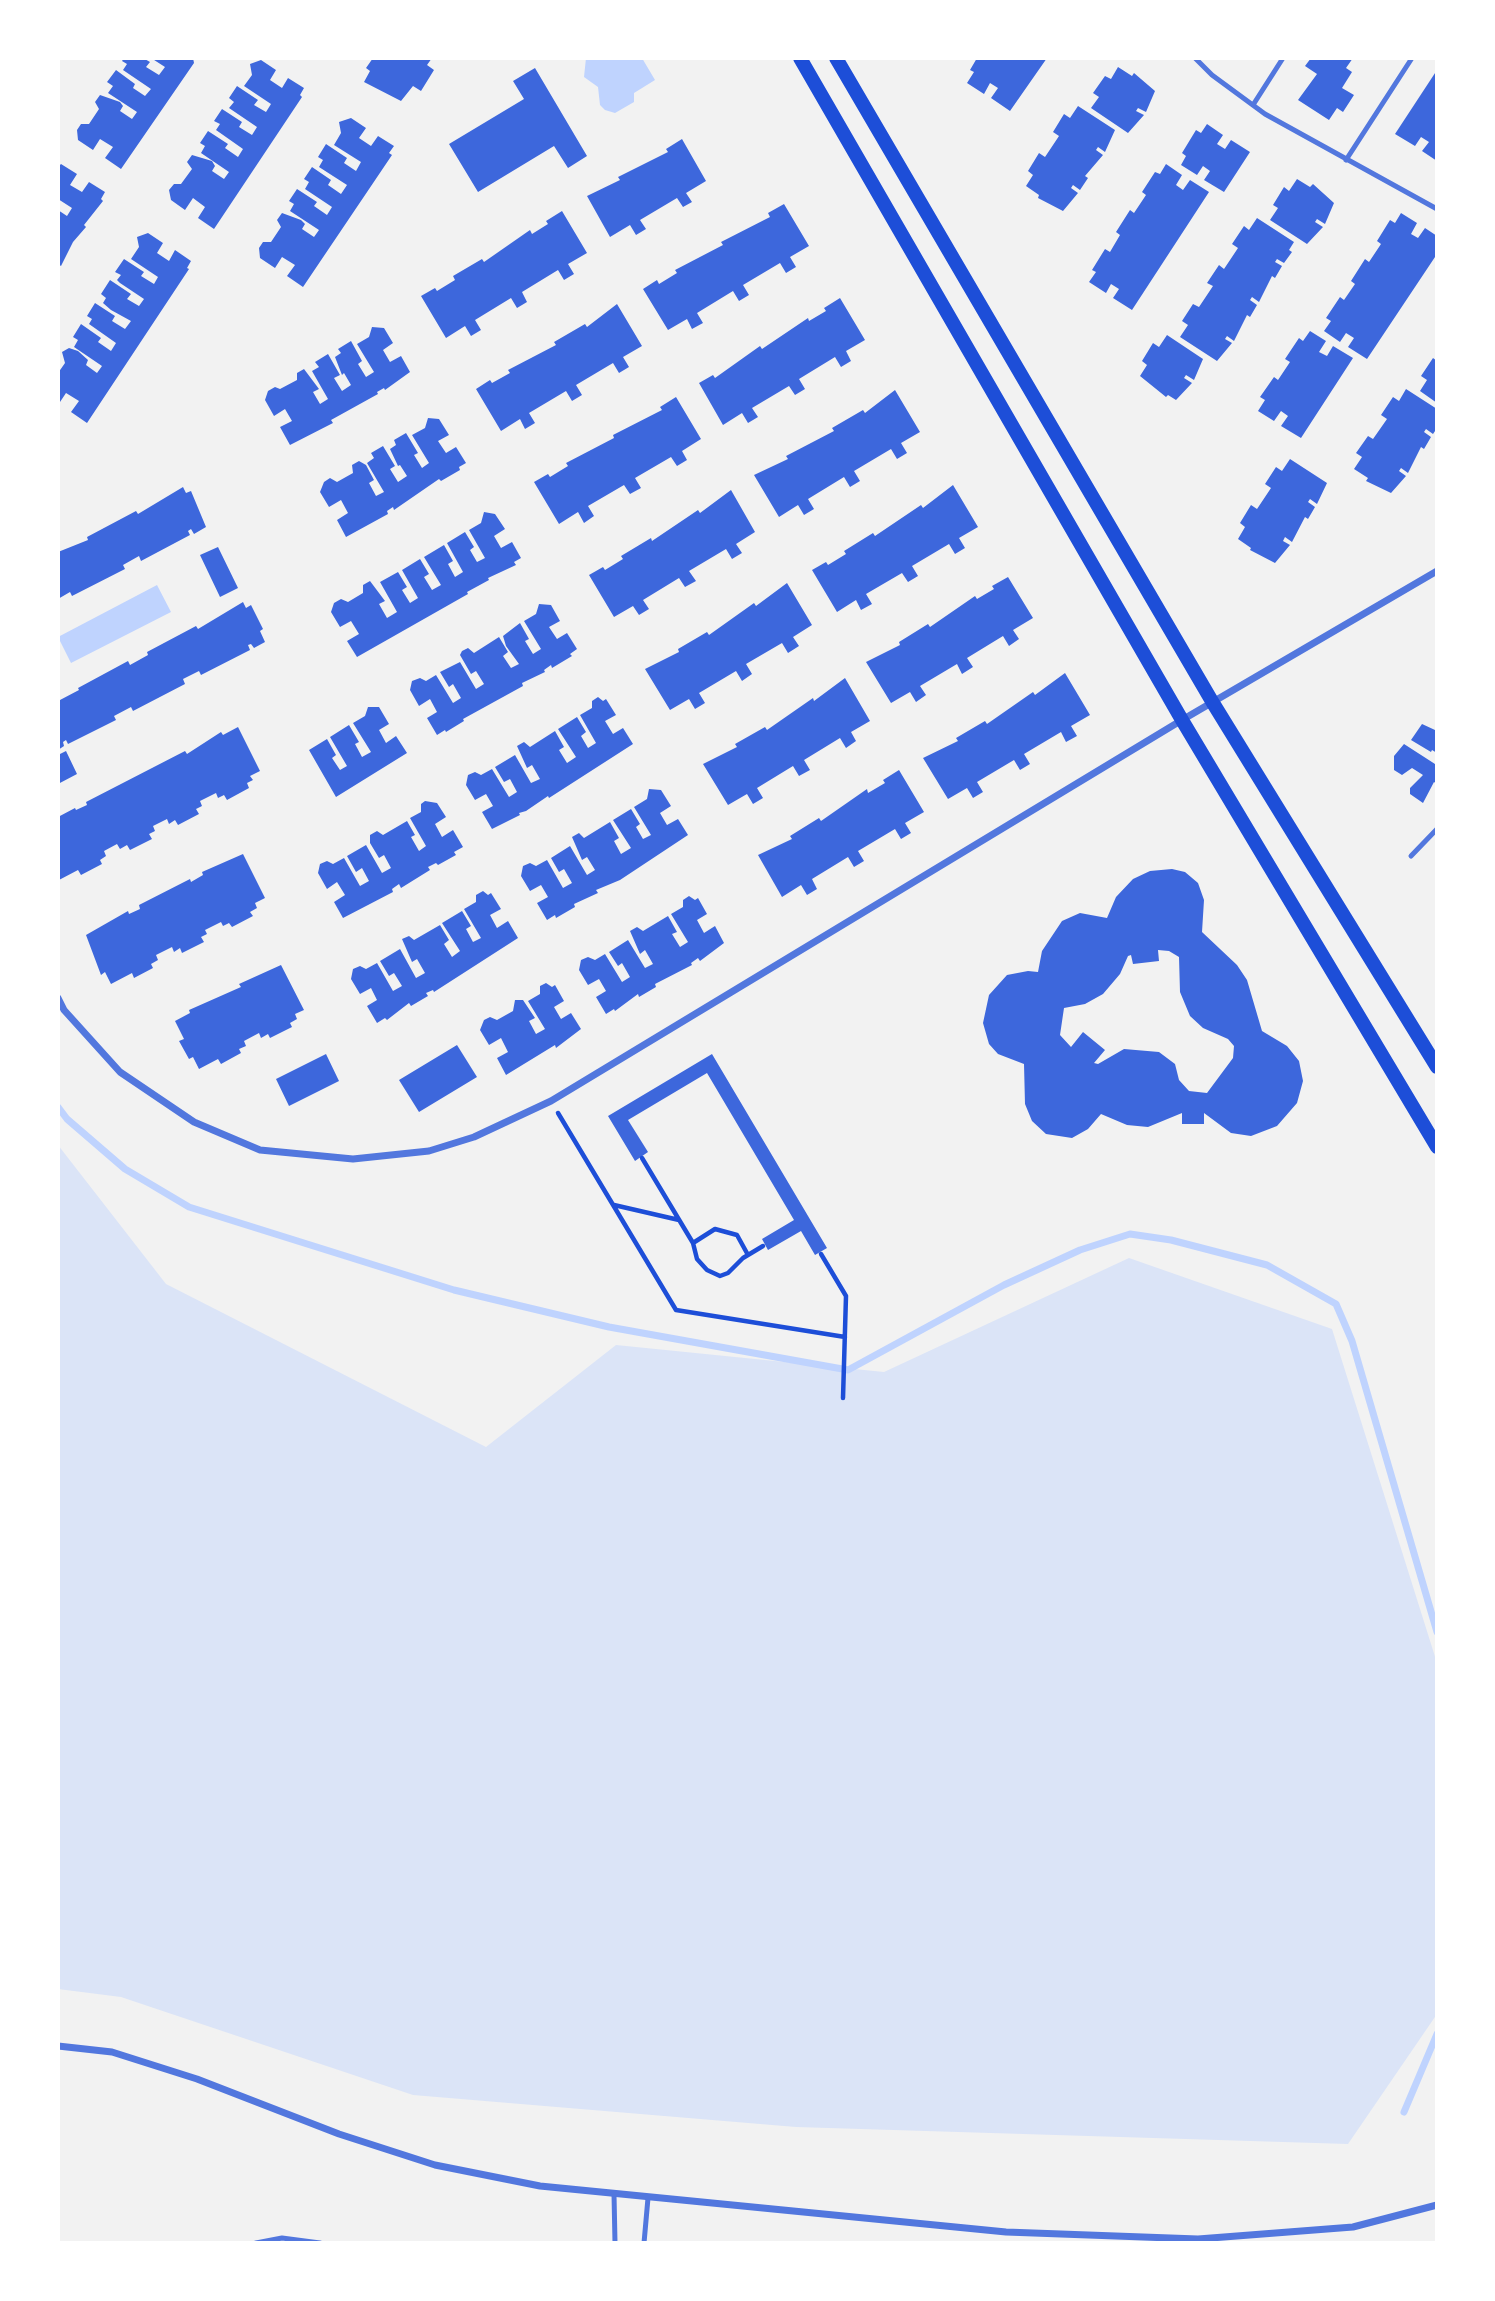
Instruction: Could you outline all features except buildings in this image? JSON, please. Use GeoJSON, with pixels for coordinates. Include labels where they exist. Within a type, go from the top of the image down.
{"type":"FeatureCollection","features":[{"type":"Feature","properties":{"kind":"main road"},"geometry":{"type":"LineString","coordinates":[[800,58],[1182,720],[1437,1147]]}},
{"type":"Feature","properties":{"kind":"main road"},"geometry":{"type":"LineString","coordinates":[[836,58],[1213,703],[1437,1067]]}},
{"type":"Feature","properties":{"kind":"street"},"geometry":{"type":"LineString","coordinates":[[58,998],[64,1010],[120,1072],[194,1122],[260,1150],[353,1159],[429,1151],[474,1137],[551,1101],[1182,720],[1437,571]]}},
{"type":"Feature","properties":{"kind":"street"},"geometry":{"type":"LineString","coordinates":[[58,2046],[124,2056],[197,2079],[339,2134],[435,2165],[540,2186],[1006,2232],[1198,2239],[1353,2227],[1437,2205]]}},
{"type":"Feature","properties":{"kind":"lane"},"geometry":{"type":"LineString","coordinates":[[1195,58],[1212,75],[1253,105],[1346,160],[1437,209]]}},
{"type":"Feature","properties":{"kind":"lane"},"geometry":{"type":"LineString","coordinates":[[1253,105],[1283,58]]}},
{"type":"Feature","properties":{"kind":"lane"},"geometry":{"type":"LineString","coordinates":[[1346,160],[1412,58]]}},
{"type":"Feature","properties":{"kind":"lane"},"geometry":{"type":"LineString","coordinates":[[1412,856],[1437,829]]}},
{"type":"Feature","properties":{"kind":"lane"},"geometry":{"type":"LineString","coordinates":[[614,2194],[615,2243]]}},
{"type":"Feature","properties":{"kind":"lane"},"geometry":{"type":"LineString","coordinates":[[644,2243],[649,2197]]}},
{"type":"Feature","properties":{"kind":"lane"},"geometry":{"type":"LineString","coordinates":[[256,2243],[282,2238],[320,2243]]}},
{"type":"Feature","properties":{"kind":"path"},"geometry":{"type":"LineString","coordinates":[[551,1101],[676,1310],[845,1337]]}},
{"type":"Feature","properties":{"kind":"path"},"geometry":{"type":"LineString","coordinates":[[642,1158],[693,1242],[701,1265],[720,1276],[728,1273],[763,1245]]}},
{"type":"Feature","properties":{"kind":"path"},"geometry":{"type":"LineString","coordinates":[[613,1205],[679,1220]]}},
{"type":"Feature","properties":{"kind":"path"},"geometry":{"type":"LineString","coordinates":[[693,1242],[715,1229],[737,1235],[748,1255]]}},
{"type":"Feature","properties":{"kind":"path"},"geometry":{"type":"LineString","coordinates":[[821,1254],[846,1296],[844,1398]]}},
{"type":"Feature","properties":{"kind":"shaded area"},"geometry":{"type":"Polygon","coordinates":[[[58,1145],[166,1284],[486,1447],[616,1345],[884,1372],[1129,1258],[1332,1329],[1437,1663],[1437,2014],[1348,2144],[796,2127],[413,2095],[121,1997],[58,1989],[58,1145]]]}},
{"type":"Feature","properties":{"kind":"water"},"geometry":{"type":"Polygon","coordinates":[[[586,58],[642,58],[655,80],[634,93],[634,102],[615,113],[605,110],[600,105],[598,87],[584,77],[586,58]]]}},
{"type":"Feature","properties":{"kind":"water"},"geometry":{"type":"Polygon","coordinates":[[[157,585],[171,612],[71,663],[58,637],[157,585]]]}},
{"type":"Feature","properties":{"kind":"waterway"},"geometry":{"type":"LineString","coordinates":[[58,1107],[67,1119],[125,1169],[189,1207],[454,1290],[609,1327],[848,1370],[1004,1285],[1080,1250],[1130,1234],[1171,1240],[1267,1265],[1336,1304],[1352,1341],[1437,1632]]}},
{"type":"Feature","properties":{"kind":"waterway"},"geometry":{"type":"LineString","coordinates":[[1404,2112],[1437,2034]]}}]}
